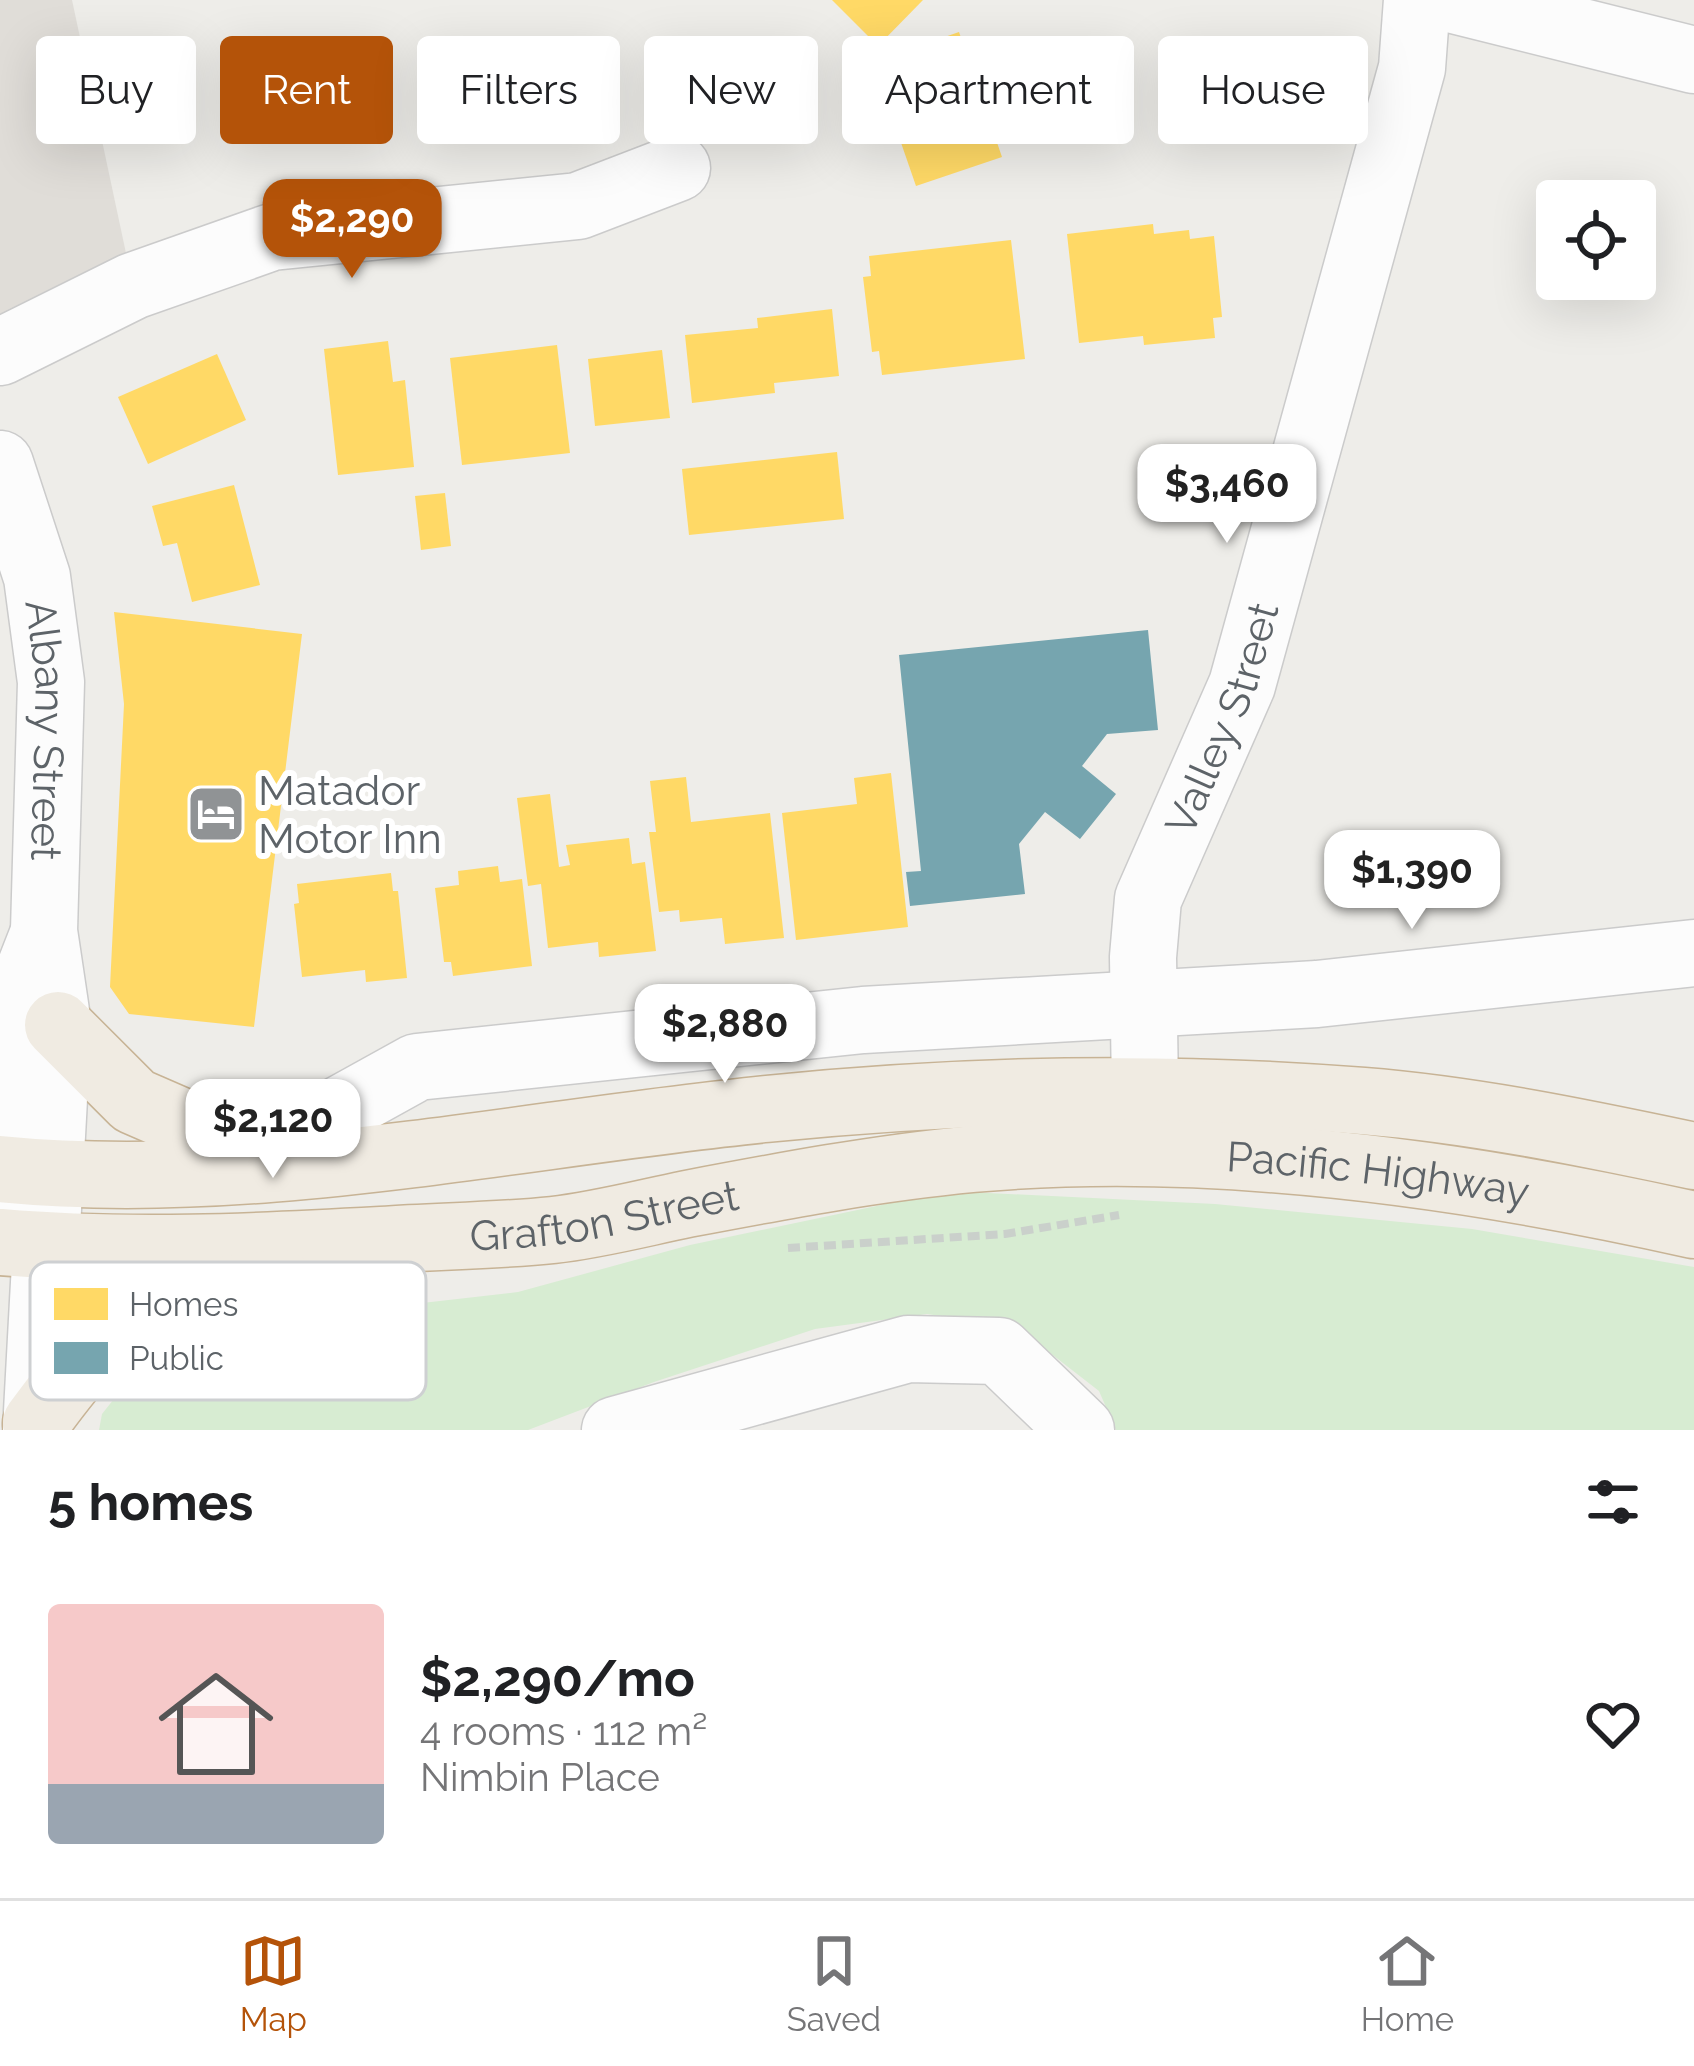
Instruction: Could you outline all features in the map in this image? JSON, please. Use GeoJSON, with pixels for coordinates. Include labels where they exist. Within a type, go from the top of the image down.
{"type":"FeatureCollection","features":[{"type":"Feature","properties":{"kind":"highway"},"geometry":{"type":"LineString","coordinates":[[22,1026],[134,1101],[180,1121],[271,1145]]}},
{"type":"Feature","properties":{"kind":"highway","name":"Grafton Street"},"geometry":{"type":"LineString","coordinates":[[16,1201],[271,1145],[983,1091],[1145,1090]]}},
{"type":"Feature","properties":{"kind":"highway","name":"Pacific Highway"},"geometry":{"type":"LineString","coordinates":[[1145,1090],[1366,1102],[1546,1125],[1694,1156]]}},
{"type":"Feature","properties":{"kind":"highway","name":"Grafton Street"},"geometry":{"type":"LineString","coordinates":[[16,1201],[122,1249],[251,1247],[555,1229],[814,1180],[975,1159],[1059,1156]]}},
{"type":"Feature","properties":{"kind":"highway","name":"Pacific Highway"},"geometry":{"type":"LineString","coordinates":[[1059,1156],[1328,1164],[1454,1179],[1694,1225]]}},
{"type":"Feature","properties":{"kind":"highway"},"geometry":{"type":"LineString","coordinates":[[426,1267],[518,1258],[555,1229]]}},
{"type":"Feature","properties":{"kind":"highway"},"geometry":{"type":"LineString","coordinates":[[36,1427],[57,1400]]}},
{"type":"Feature","properties":{"kind":"street","name":"Valley Street"},"geometry":{"type":"LineString","coordinates":[[1145,1090],[1143,957],[1148,899],[1242,685],[1412,68],[1417,0]]}},
{"type":"Feature","properties":{"kind":"street"},"geometry":{"type":"LineString","coordinates":[[1454,0],[1694,60]]}},
{"type":"Feature","properties":{"kind":"street"},"geometry":{"type":"LineString","coordinates":[[0,352],[133,286],[272,238],[578,206],[677,168]]}},
{"type":"Feature","properties":{"kind":"street","name":"Albany Street"},"geometry":{"type":"LineString","coordinates":[[0,464],[37,577],[51,682],[44,931],[22,1026],[16,1201],[30,1359]]}},
{"type":"Feature","properties":{"kind":"street","name":"Grafton Street"},"geometry":{"type":"LineString","coordinates":[[271,1145],[417,1067],[863,1020],[1317,994],[1694,953]]}},
{"type":"Feature","properties":{"kind":"street"},"geometry":{"type":"LineString","coordinates":[[615,1430],[908,1348],[999,1351],[1081,1430]]}},
{"type":"Feature","properties":{"kind":"path"},"geometry":{"type":"LineString","coordinates":[[782,1248],[1005,1234],[1130,1214]]}},
{"type":"Feature","properties":{"kind":"shaded area"},"geometry":{"type":"Polygon","coordinates":[[[0,0],[72,0],[80,36],[36,36],[36,144],[103,144],[133,286],[0,352],[0,0]]]}},
{"type":"Feature","properties":{"kind":"green space"},"geometry":{"type":"Polygon","coordinates":[[[948,1191],[1215,1204],[1472,1229],[1694,1267],[1694,1430],[1116,1430],[1099,1391],[1018,1328],[927,1314],[815,1329],[528,1430],[99,1430],[102,1414],[113,1400],[426,1400],[426,1303],[518,1292],[690,1245],[948,1191]]]}},
{"type":"Feature","properties":{"kind":"building: Homes"},"geometry":{"type":"Polygon","coordinates":[[[832,0],[923,0],[888,36],[868,36],[832,0]]]}},
{"type":"Feature","properties":{"kind":"building: Homes"},"geometry":{"type":"Polygon","coordinates":[[[901,144],[998,144],[1002,157],[916,186],[901,144]]]}},
{"type":"Feature","properties":{"kind":"building: Homes"},"geometry":{"type":"Polygon","coordinates":[[[1153,224],[1154,234],[1189,230],[1190,239],[1214,236],[1222,317],[1213,318],[1215,338],[1144,345],[1143,336],[1079,343],[1067,234],[1153,224]]]}},
{"type":"Feature","properties":{"kind":"building: Homes"},"geometry":{"type":"Polygon","coordinates":[[[1011,240],[1025,359],[882,375],[879,351],[872,352],[863,277],[871,276],[869,256],[1011,240]]]}},
{"type":"Feature","properties":{"kind":"building: Homes"},"geometry":{"type":"Polygon","coordinates":[[[832,309],[839,376],[774,383],[775,393],[692,403],[685,335],[758,328],[757,318],[832,309]]]}},
{"type":"Feature","properties":{"kind":"building: Homes"},"geometry":{"type":"Polygon","coordinates":[[[388,341],[393,382],[405,380],[414,467],[338,475],[324,349],[388,341]]]}},
{"type":"Feature","properties":{"kind":"building: Homes"},"geometry":{"type":"Polygon","coordinates":[[[557,345],[570,453],[462,465],[450,358],[557,345]]]}},
{"type":"Feature","properties":{"kind":"building: Homes"},"geometry":{"type":"Polygon","coordinates":[[[662,350],[670,418],[595,426],[588,359],[662,350]]]}},
{"type":"Feature","properties":{"kind":"building: Homes"},"geometry":{"type":"Polygon","coordinates":[[[217,354],[246,420],[148,464],[118,397],[217,354]]]}},
{"type":"Feature","properties":{"kind":"building: Homes"},"geometry":{"type":"Polygon","coordinates":[[[837,452],[844,519],[689,535],[682,469],[837,452]]]}},
{"type":"Feature","properties":{"kind":"building: Homes"},"geometry":{"type":"Polygon","coordinates":[[[234,485],[260,585],[192,602],[177,543],[163,546],[152,506],[234,485]]]}},
{"type":"Feature","properties":{"kind":"building: Homes"},"geometry":{"type":"Polygon","coordinates":[[[445,493],[451,546],[421,550],[415,496],[445,493]]]}},
{"type":"Feature","properties":{"kind":"building: Homes"},"geometry":{"type":"Polygon","coordinates":[[[114,612],[302,634],[254,1027],[129,1014],[110,987],[124,704],[114,612]]]}},
{"type":"Feature","properties":{"kind":"building: Homes"},"geometry":{"type":"Polygon","coordinates":[[[891,773],[908,927],[796,940],[782,813],[857,804],[854,778],[891,773]]]}},
{"type":"Feature","properties":{"kind":"building: Homes"},"geometry":{"type":"Polygon","coordinates":[[[686,777],[691,822],[770,813],[784,938],[725,944],[722,918],[680,922],[679,910],[659,912],[649,832],[656,832],[650,781],[686,777]]]}},
{"type":"Feature","properties":{"kind":"building: Homes"},"geometry":{"type":"Polygon","coordinates":[[[550,794],[559,867],[570,865],[566,845],[629,838],[632,864],[645,862],[656,951],[599,957],[598,942],[548,948],[541,884],[528,886],[517,798],[550,794]]]}},
{"type":"Feature","properties":{"kind":"building: Homes"},"geometry":{"type":"Polygon","coordinates":[[[498,866],[500,882],[522,879],[532,966],[453,976],[451,962],[444,962],[435,888],[459,885],[458,871],[498,866]]]}},
{"type":"Feature","properties":{"kind":"building: Homes"},"geometry":{"type":"Polygon","coordinates":[[[391,873],[393,891],[398,891],[407,978],[366,982],[365,970],[302,977],[294,904],[299,903],[297,884],[391,873]]]}},
{"type":"Feature","properties":{"kind":"building: Public"},"geometry":{"type":"Polygon","coordinates":[[[1148,630],[1158,730],[1107,734],[1082,766],[1116,794],[1080,839],[1045,812],[1019,844],[1025,894],[910,906],[906,872],[921,871],[899,655],[1148,630]]]}},
{"type":"Feature","properties":{"kind":"place","name":"Matador Motor Inn"},"geometry":{"type":"Point","coordinates":[216,814]}}]}
